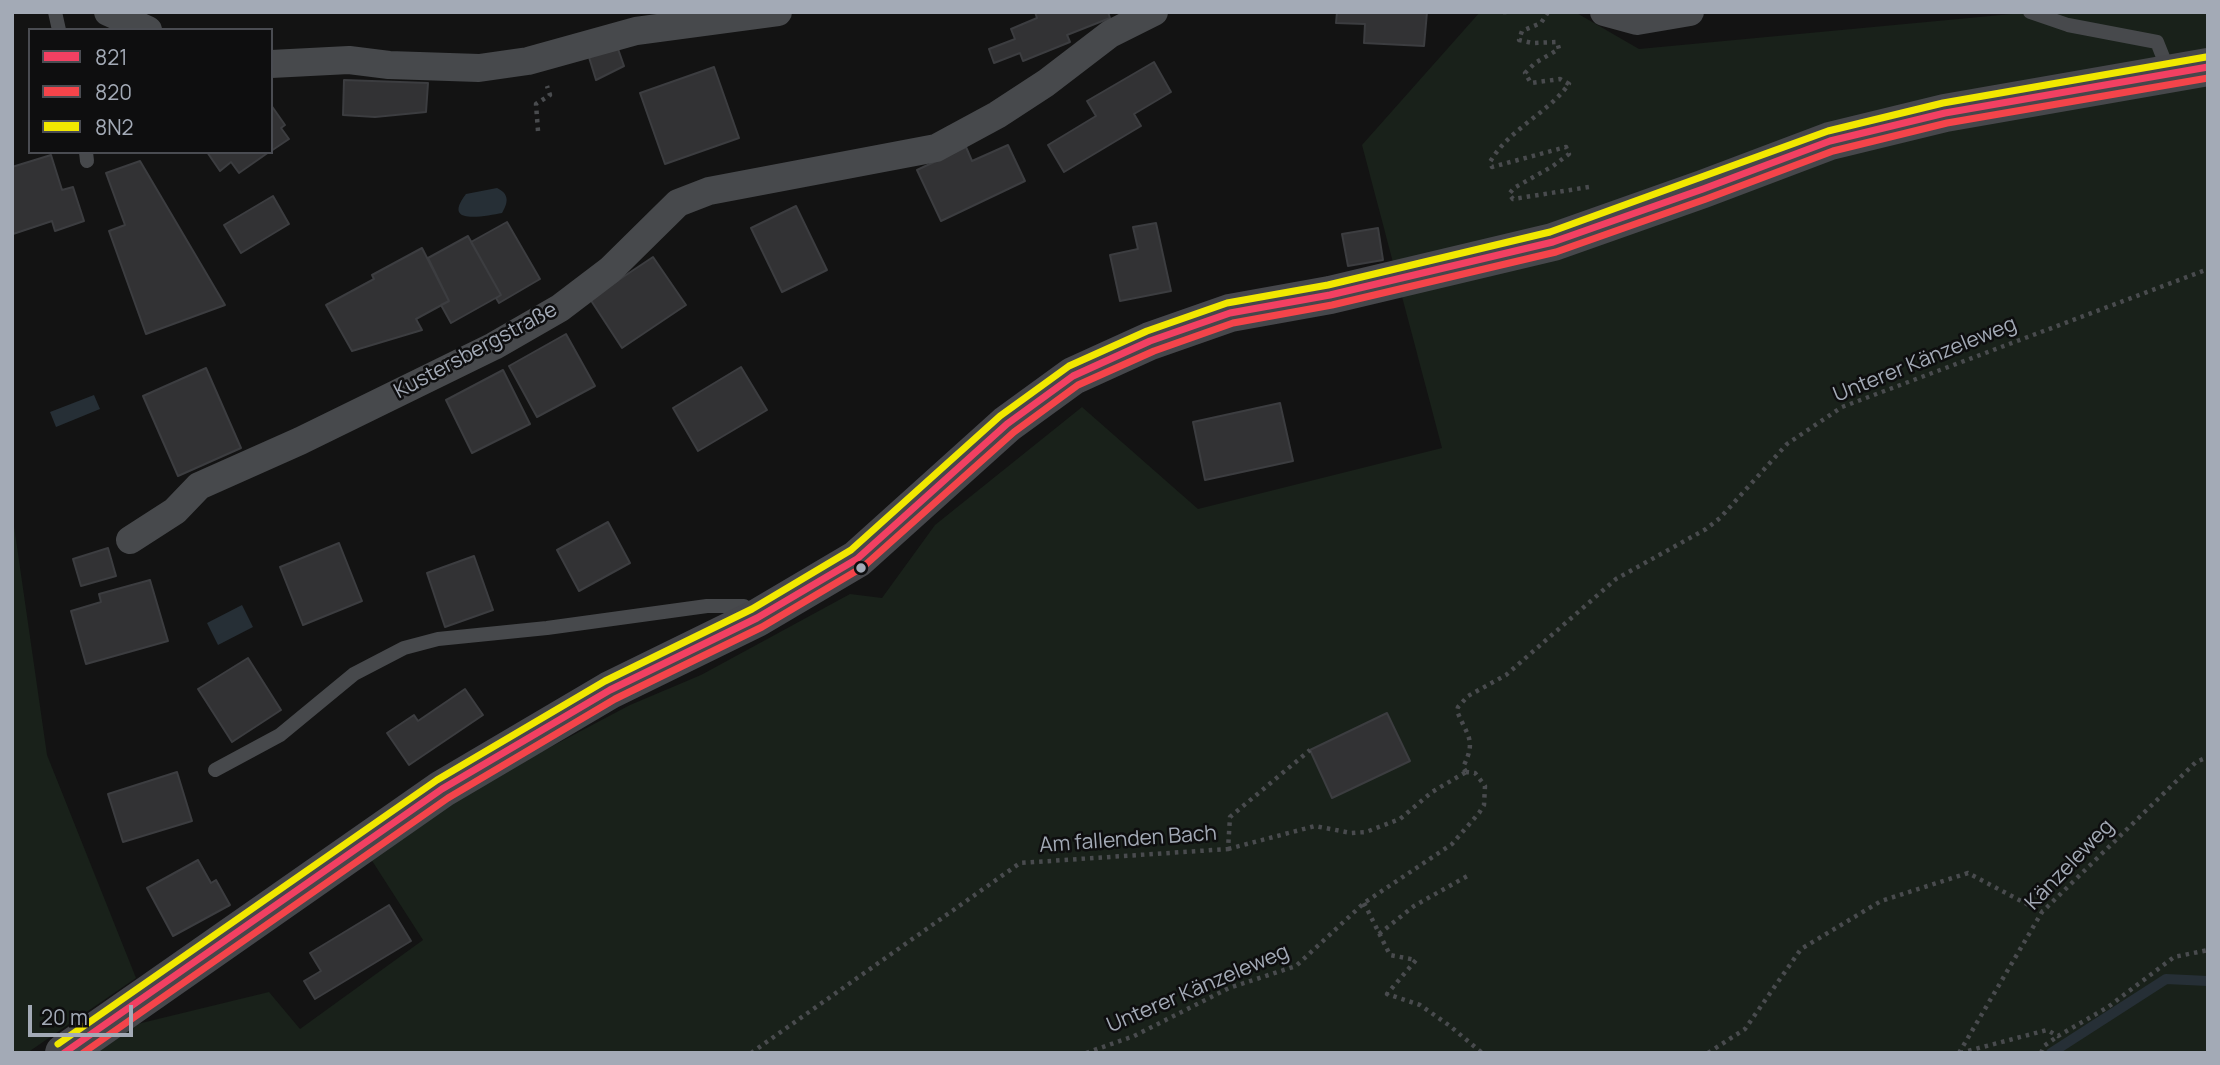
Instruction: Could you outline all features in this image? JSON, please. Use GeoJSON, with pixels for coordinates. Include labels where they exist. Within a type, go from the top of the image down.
{"type":"FeatureCollection","features":[{"type":"Feature","properties":{"kind":"main road"},"geometry":{"type":"LineString","coordinates":[[64,1053],[442,789],[610,690],[757,618],[857,559],[1007,424],[1073,376],[1150,341],[1230,313],[1330,295],[1553,242],[1830,141],[1945,113],[2208,67]]}},
{"type":"Feature","properties":{"kind":"street"},"geometry":{"type":"LineString","coordinates":[[108,12],[144,28]]}},
{"type":"Feature","properties":{"kind":"street"},"geometry":{"type":"LineString","coordinates":[[273,64],[349,60],[389,65],[479,68],[540,58],[636,31],[778,12]]}},
{"type":"Feature","properties":{"kind":"street","name":"Kustersbergstraße"},"geometry":{"type":"LineString","coordinates":[[130,540],[175,511],[199,486],[300,441],[494,346],[561,309],[610,270],[678,203],[709,191],[936,148],[1027,96],[1110,34],[1154,12]]}},
{"type":"Feature","properties":{"kind":"street"},"geometry":{"type":"LineString","coordinates":[[1604,12],[1637,21],[1690,12]]}},
{"type":"Feature","properties":{"kind":"lane"},"geometry":{"type":"LineString","coordinates":[[2030,12],[2068,25],[2157,42],[2169,74]]}},
{"type":"Feature","properties":{"kind":"lane"},"geometry":{"type":"LineString","coordinates":[[215,770],[280,735],[354,674],[404,648],[438,639],[548,628],[707,606],[744,606],[757,618]]}},
{"type":"Feature","properties":{"kind":"path"},"geometry":{"type":"LineString","coordinates":[[1548,12],[1541,23],[1522,31],[1519,40],[1532,43],[1558,42],[1559,49],[1535,63],[1525,73],[1531,83],[1560,79],[1569,84],[1496,150],[1490,162],[1492,167],[1566,147],[1570,154],[1514,188],[1509,194],[1513,199],[1591,187]]}},
{"type":"Feature","properties":{"kind":"path"},"geometry":{"type":"LineString","coordinates":[[538,131],[536,104],[550,95],[540,58]]}},
{"type":"Feature","properties":{"kind":"path","name":"Unterer Känzeleweg"},"geometry":{"type":"LineString","coordinates":[[1086,1053],[1134,1036],[1229,988],[1296,966],[1364,903],[1452,844],[1479,813],[1483,805],[1485,786],[1475,773],[1466,772],[1463,766],[1471,747],[1457,711],[1463,701],[1506,675],[1616,579],[1720,518],[1787,444],[1856,400],[2208,269]]}},
{"type":"Feature","properties":{"kind":"path","name":"Am fallenden Bach"},"geometry":{"type":"LineString","coordinates":[[751,1053],[1020,863],[1228,849],[1230,817],[1310,750]]}},
{"type":"Feature","properties":{"kind":"path","name":"Känzeleweg"},"geometry":{"type":"LineString","coordinates":[[1960,1053],[2042,912],[2196,762],[2208,757]]}},
{"type":"Feature","properties":{"kind":"path"},"geometry":{"type":"LineString","coordinates":[[1228,849],[1315,826],[1351,833],[1366,832],[1400,819],[1433,792],[1466,772]]}},
{"type":"Feature","properties":{"kind":"path"},"geometry":{"type":"LineString","coordinates":[[1708,1053],[1745,1029],[1801,949],[1881,901],[1968,873],[2042,912]]}},
{"type":"Feature","properties":{"kind":"path"},"geometry":{"type":"LineString","coordinates":[[1379,934],[1414,906],[1469,875]]}},
{"type":"Feature","properties":{"kind":"path"},"geometry":{"type":"LineString","coordinates":[[1364,903],[1390,955],[1416,960],[1387,994],[1420,1005],[1482,1053]]}},
{"type":"Feature","properties":{"kind":"path"},"geometry":{"type":"LineString","coordinates":[[2041,1053],[2044,1046],[2108,1007],[2174,957],[2208,950]]}},
{"type":"Feature","properties":{"kind":"path"},"geometry":{"type":"LineString","coordinates":[[1960,1053],[2046,1030],[2058,1036]]}},
{"type":"Feature","properties":{"kind":"shaded area"},"geometry":{"type":"Polygon","coordinates":[[[1480,12],[1575,12],[1639,49],[2033,12],[2208,12],[2208,1053],[86,1053],[121,1028],[269,992],[300,1029],[423,940],[369,856],[456,797],[630,705],[701,675],[850,594],[882,598],[935,525],[1082,407],[1198,509],[1442,448],[1362,145],[1480,12]]]}},
{"type":"Feature","properties":{"kind":"shaded area"},"geometry":{"type":"Polygon","coordinates":[[[497,188],[507,199],[502,213],[468,217],[459,211],[466,194],[497,188]]]}},
{"type":"Feature","properties":{"kind":"shaded area"},"geometry":{"type":"Polygon","coordinates":[[[94,395],[100,409],[56,427],[50,412],[94,395]]]}},
{"type":"Feature","properties":{"kind":"shaded area"},"geometry":{"type":"Polygon","coordinates":[[[12,512],[47,755],[136,978],[27,1053],[12,1053],[12,512]]]}},
{"type":"Feature","properties":{"kind":"shaded area"},"geometry":{"type":"Polygon","coordinates":[[[242,605],[253,627],[218,645],[207,623],[242,605]]]}},
{"type":"Feature","properties":{"kind":"building"},"geometry":{"type":"Polygon","coordinates":[[[1035,12],[1108,12],[1110,18],[1067,35],[1070,42],[1023,61],[1020,53],[994,63],[989,49],[1015,39],[1011,29],[1037,18],[1035,12]]]}},
{"type":"Feature","properties":{"kind":"building"},"geometry":{"type":"Polygon","coordinates":[[[1337,12],[1427,12],[1424,46],[1364,43],[1365,24],[1336,23],[1337,12]]]}},
{"type":"Feature","properties":{"kind":"building"},"geometry":{"type":"Polygon","coordinates":[[[617,46],[624,66],[596,80],[588,54],[617,46]]]}},
{"type":"Feature","properties":{"kind":"building"},"geometry":{"type":"Polygon","coordinates":[[[1154,62],[1171,92],[1134,114],[1141,126],[1064,172],[1048,145],[1096,116],[1087,101],[1154,62]]]}},
{"type":"Feature","properties":{"kind":"building"},"geometry":{"type":"Polygon","coordinates":[[[714,67],[739,138],[665,164],[640,93],[714,67]]]}},
{"type":"Feature","properties":{"kind":"building"},"geometry":{"type":"Polygon","coordinates":[[[344,80],[428,83],[426,112],[375,117],[343,115],[344,80]]]}},
{"type":"Feature","properties":{"kind":"building"},"geometry":{"type":"Polygon","coordinates":[[[273,108],[285,125],[281,128],[289,139],[273,150],[273,108]]]}},
{"type":"Feature","properties":{"kind":"building"},"geometry":{"type":"Polygon","coordinates":[[[1008,145],[1025,181],[941,221],[917,170],[966,147],[972,161],[1008,145]]]}},
{"type":"Feature","properties":{"kind":"building"},"geometry":{"type":"Polygon","coordinates":[[[208,154],[266,154],[239,173],[231,162],[220,171],[208,154]]]}},
{"type":"Feature","properties":{"kind":"building"},"geometry":{"type":"Polygon","coordinates":[[[51,155],[62,190],[73,187],[84,221],[55,231],[52,221],[13,234],[12,167],[51,155]]]}},
{"type":"Feature","properties":{"kind":"building"},"geometry":{"type":"Polygon","coordinates":[[[140,161],[225,305],[146,334],[109,231],[125,225],[106,173],[140,161]]]}},
{"type":"Feature","properties":{"kind":"building"},"geometry":{"type":"Polygon","coordinates":[[[273,196],[289,224],[241,253],[224,225],[273,196]]]}},
{"type":"Feature","properties":{"kind":"building"},"geometry":{"type":"Polygon","coordinates":[[[796,206],[827,270],[782,292],[751,228],[796,206]]]}},
{"type":"Feature","properties":{"kind":"building"},"geometry":{"type":"Polygon","coordinates":[[[507,222],[540,279],[499,303],[496,298],[501,295],[471,242],[507,222]]]}},
{"type":"Feature","properties":{"kind":"building"},"geometry":{"type":"Polygon","coordinates":[[[1156,223],[1171,291],[1120,301],[1110,255],[1138,249],[1133,227],[1156,223]]]}},
{"type":"Feature","properties":{"kind":"building"},"geometry":{"type":"Polygon","coordinates":[[[1378,228],[1383,260],[1348,266],[1342,234],[1378,228]]]}},
{"type":"Feature","properties":{"kind":"building"},"geometry":{"type":"Polygon","coordinates":[[[468,236],[501,295],[451,323],[441,305],[449,301],[428,258],[468,236]]]}},
{"type":"Feature","properties":{"kind":"building"},"geometry":{"type":"Polygon","coordinates":[[[422,248],[449,301],[416,319],[422,330],[352,351],[326,305],[374,279],[372,275],[422,248]]]}},
{"type":"Feature","properties":{"kind":"building"},"geometry":{"type":"Polygon","coordinates":[[[653,257],[686,305],[622,348],[590,299],[653,257]]]}},
{"type":"Feature","properties":{"kind":"building"},"geometry":{"type":"Polygon","coordinates":[[[566,334],[595,386],[537,417],[509,366],[566,334]]]}},
{"type":"Feature","properties":{"kind":"building"},"geometry":{"type":"Polygon","coordinates":[[[741,367],[767,410],[698,451],[673,408],[741,367]]]}},
{"type":"Feature","properties":{"kind":"building"},"geometry":{"type":"Polygon","coordinates":[[[206,368],[241,448],[178,476],[143,396],[206,368]]]}},
{"type":"Feature","properties":{"kind":"building"},"geometry":{"type":"Polygon","coordinates":[[[503,370],[530,424],[472,453],[446,400],[503,370]]]}},
{"type":"Feature","properties":{"kind":"building"},"geometry":{"type":"Polygon","coordinates":[[[1280,403],[1293,461],[1205,480],[1193,422],[1280,403]]]}},
{"type":"Feature","properties":{"kind":"building"},"geometry":{"type":"Polygon","coordinates":[[[608,522],[630,563],[579,591],[557,550],[608,522]]]}},
{"type":"Feature","properties":{"kind":"building"},"geometry":{"type":"Polygon","coordinates":[[[339,543],[362,601],[303,625],[280,567],[339,543]]]}},
{"type":"Feature","properties":{"kind":"building"},"geometry":{"type":"Polygon","coordinates":[[[108,548],[116,576],[81,586],[73,559],[108,548]]]}},
{"type":"Feature","properties":{"kind":"building"},"geometry":{"type":"Polygon","coordinates":[[[474,556],[493,610],[445,627],[427,573],[474,556]]]}},
{"type":"Feature","properties":{"kind":"building"},"geometry":{"type":"Polygon","coordinates":[[[150,580],[168,641],[86,664],[71,611],[101,602],[99,594],[150,580]]]}},
{"type":"Feature","properties":{"kind":"building"},"geometry":{"type":"Polygon","coordinates":[[[248,658],[281,710],[232,742],[198,689],[248,658]]]}},
{"type":"Feature","properties":{"kind":"building"},"geometry":{"type":"Polygon","coordinates":[[[465,689],[483,715],[409,765],[387,733],[414,715],[418,721],[465,689]]]}},
{"type":"Feature","properties":{"kind":"building"},"geometry":{"type":"Polygon","coordinates":[[[1387,713],[1410,761],[1332,798],[1310,750],[1387,713]]]}},
{"type":"Feature","properties":{"kind":"building"},"geometry":{"type":"Polygon","coordinates":[[[177,772],[192,821],[123,842],[108,794],[177,772]]]}},
{"type":"Feature","properties":{"kind":"building"},"geometry":{"type":"Polygon","coordinates":[[[198,860],[211,883],[216,880],[230,905],[173,936],[147,888],[198,860]]]}},
{"type":"Feature","properties":{"kind":"building"},"geometry":{"type":"Polygon","coordinates":[[[389,905],[411,941],[315,999],[304,981],[321,971],[310,953],[389,905]]]}},
{"type":"Feature","properties":{"kind":"waterway"},"geometry":{"type":"LineString","coordinates":[[2051,1053],[2166,979],[2208,981]]}},
{"type":"Feature","properties":{"kind":"transit line","name":"8N2"},"geometry":{"type":"LineString","coordinates":[[58,1044],[437,780],[605,681],[752,609],[851,550],[1000,416],[1069,366],[1147,331],[1227,303],[1328,285],[1550,232],[1828,131],[1943,103],[2206,57]]}},
{"type":"Feature","properties":{"kind":"transit line","name":"821"},"geometry":{"type":"LineString","coordinates":[[64,1053],[442,789],[610,690],[757,618],[857,559],[1007,424],[1073,376],[1150,341],[1230,313],[1330,295],[1553,242],[1830,141],[1945,113],[2208,67]]}},
{"type":"Feature","properties":{"kind":"transit line","name":"820"},"geometry":{"type":"LineString","coordinates":[[83,1053],[448,798],[615,699],[762,627],[863,567],[1014,432],[1078,385],[1154,351],[1233,323],[1332,305],[1556,252],[1833,151],[1947,123],[2208,78]]}}]}
